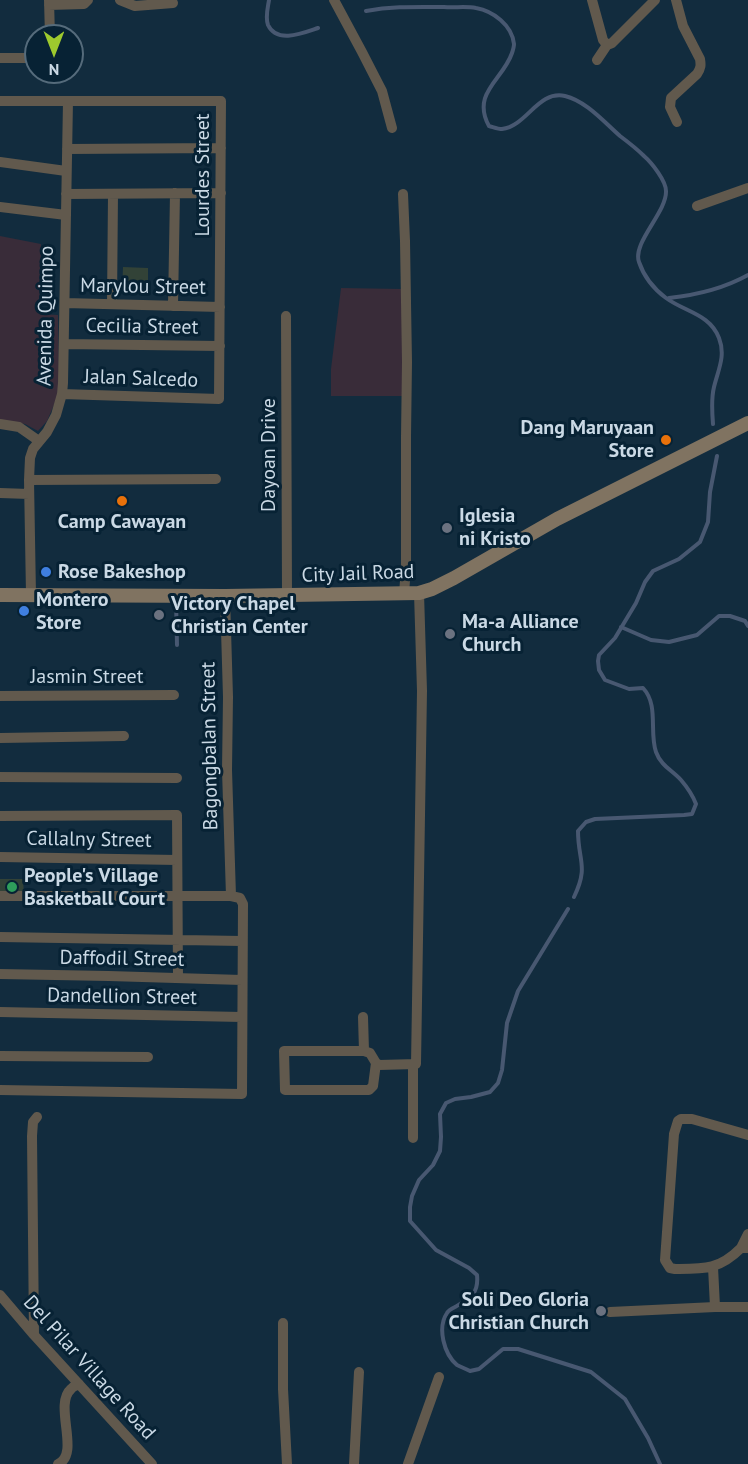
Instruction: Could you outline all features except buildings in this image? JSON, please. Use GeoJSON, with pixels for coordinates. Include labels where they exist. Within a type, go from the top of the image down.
{"type":"FeatureCollection","features":[{"type":"Feature","properties":{"kind":"street"},"geometry":{"type":"LineString","coordinates":[[50,24],[50,2],[84,4],[88,0]]}},
{"type":"Feature","properties":{"kind":"street"},"geometry":{"type":"LineString","coordinates":[[120,0],[135,6],[173,3]]}},
{"type":"Feature","properties":{"kind":"street"},"geometry":{"type":"LineString","coordinates":[[334,0],[382,91],[392,128]]}},
{"type":"Feature","properties":{"kind":"street"},"geometry":{"type":"LineString","coordinates":[[592,0],[603,40],[607,45]]}},
{"type":"Feature","properties":{"kind":"street"},"geometry":{"type":"LineString","coordinates":[[597,60],[607,45],[612,43],[655,0]]}},
{"type":"Feature","properties":{"kind":"street"},"geometry":{"type":"LineString","coordinates":[[676,0],[682,26],[701,64],[697,74],[671,98],[670,107],[677,122]]}},
{"type":"Feature","properties":{"kind":"street"},"geometry":{"type":"LineString","coordinates":[[0,58],[24,58]]}},
{"type":"Feature","properties":{"kind":"street","name":"Lourdes Street"},"geometry":{"type":"LineString","coordinates":[[0,101],[221,101],[219,399]]}},
{"type":"Feature","properties":{"kind":"street","name":"Avenida Quimpo"},"geometry":{"type":"LineString","coordinates":[[31,595],[30,458],[33,449],[47,432],[56,415],[62,394],[68,101]]}},
{"type":"Feature","properties":{"kind":"street"},"geometry":{"type":"LineString","coordinates":[[67,149],[221,148]]}},
{"type":"Feature","properties":{"kind":"street"},"geometry":{"type":"LineString","coordinates":[[0,162],[66,171]]}},
{"type":"Feature","properties":{"kind":"street"},"geometry":{"type":"LineString","coordinates":[[697,206],[748,188]]}},
{"type":"Feature","properties":{"kind":"street"},"geometry":{"type":"LineString","coordinates":[[173,306],[175,193]]}},
{"type":"Feature","properties":{"kind":"street"},"geometry":{"type":"LineString","coordinates":[[66,194],[221,193]]}},
{"type":"Feature","properties":{"kind":"street"},"geometry":{"type":"LineString","coordinates":[[112,304],[113,194]]}},
{"type":"Feature","properties":{"kind":"street"},"geometry":{"type":"LineString","coordinates":[[403,194],[407,339],[404,594]]}},
{"type":"Feature","properties":{"kind":"street"},"geometry":{"type":"LineString","coordinates":[[0,207],[66,216]]}},
{"type":"Feature","properties":{"kind":"street","name":"Marylou Street"},"geometry":{"type":"LineString","coordinates":[[64,303],[220,307]]}},
{"type":"Feature","properties":{"kind":"street","name":"Dayoan Drive"},"geometry":{"type":"LineString","coordinates":[[286,316],[287,595]]}},
{"type":"Feature","properties":{"kind":"street","name":"Cecilia Street"},"geometry":{"type":"LineString","coordinates":[[64,344],[220,346]]}},
{"type":"Feature","properties":{"kind":"street","name":"Jalan Salcedo"},"geometry":{"type":"LineString","coordinates":[[62,394],[219,399]]}},
{"type":"Feature","properties":{"kind":"street","name":"City Jail Road"},"geometry":{"type":"LineString","coordinates":[[0,595],[225,596],[419,593],[454,578],[556,519],[748,423]]}},
{"type":"Feature","properties":{"kind":"street"},"geometry":{"type":"LineString","coordinates":[[0,424],[19,427],[39,441]]}},
{"type":"Feature","properties":{"kind":"street"},"geometry":{"type":"LineString","coordinates":[[29,480],[216,479]]}},
{"type":"Feature","properties":{"kind":"street"},"geometry":{"type":"LineString","coordinates":[[0,493],[29,494]]}},
{"type":"Feature","properties":{"kind":"street"},"geometry":{"type":"LineString","coordinates":[[413,1138],[422,691],[419,593]]}},
{"type":"Feature","properties":{"kind":"street","name":"Bagongbalan Street"},"geometry":{"type":"LineString","coordinates":[[225,596],[231,896]]}},
{"type":"Feature","properties":{"kind":"street","name":"Jasmin Street"},"geometry":{"type":"LineString","coordinates":[[0,696],[174,695]]}},
{"type":"Feature","properties":{"kind":"street"},"geometry":{"type":"LineString","coordinates":[[0,738],[124,736]]}},
{"type":"Feature","properties":{"kind":"street"},"geometry":{"type":"LineString","coordinates":[[0,777],[177,778]]}},
{"type":"Feature","properties":{"kind":"street"},"geometry":{"type":"LineString","coordinates":[[0,816],[177,815],[178,978]]}},
{"type":"Feature","properties":{"kind":"street","name":"Callalny Street"},"geometry":{"type":"LineString","coordinates":[[0,857],[177,860]]}},
{"type":"Feature","properties":{"kind":"street"},"geometry":{"type":"LineString","coordinates":[[0,896],[231,896],[240,898],[242,901],[242,1094],[0,1090]]}},
{"type":"Feature","properties":{"kind":"street"},"geometry":{"type":"LineString","coordinates":[[0,937],[242,941]]}},
{"type":"Feature","properties":{"kind":"street","name":"Daffodil Street"},"geometry":{"type":"LineString","coordinates":[[0,974],[242,980]]}},
{"type":"Feature","properties":{"kind":"street","name":"Dandellion Street"},"geometry":{"type":"LineString","coordinates":[[0,1012],[242,1017]]}},
{"type":"Feature","properties":{"kind":"street"},"geometry":{"type":"LineString","coordinates":[[363,1017],[364,1051]]}},
{"type":"Feature","properties":{"kind":"street"},"geometry":{"type":"LineString","coordinates":[[284,1051],[364,1051],[370,1053],[376,1063],[373,1086],[369,1089],[285,1089],[284,1051]]}},
{"type":"Feature","properties":{"kind":"street"},"geometry":{"type":"LineString","coordinates":[[0,1056],[148,1057]]}},
{"type":"Feature","properties":{"kind":"street"},"geometry":{"type":"LineString","coordinates":[[376,1063],[413,1065]]}},
{"type":"Feature","properties":{"kind":"street"},"geometry":{"type":"LineString","coordinates":[[34,1335],[32,1136],[33,1122],[37,1117]]}},
{"type":"Feature","properties":{"kind":"street"},"geometry":{"type":"LineString","coordinates":[[748,1135],[692,1119],[681,1119],[676,1124],[665,1260],[670,1268],[675,1269],[713,1267],[744,1248],[748,1234]]}},
{"type":"Feature","properties":{"kind":"street"},"geometry":{"type":"LineString","coordinates":[[713,1267],[715,1307]]}},
{"type":"Feature","properties":{"kind":"street","name":"Del Pilar Village Road"},"geometry":{"type":"LineString","coordinates":[[0,1295],[152,1464]]}},
{"type":"Feature","properties":{"kind":"street"},"geometry":{"type":"LineString","coordinates":[[610,1312],[748,1307]]}},
{"type":"Feature","properties":{"kind":"street"},"geometry":{"type":"LineString","coordinates":[[283,1323],[283,1389],[287,1464]]}},
{"type":"Feature","properties":{"kind":"street"},"geometry":{"type":"LineString","coordinates":[[354,1464],[359,1372]]}},
{"type":"Feature","properties":{"kind":"street"},"geometry":{"type":"LineString","coordinates":[[408,1464],[439,1377]]}},
{"type":"Feature","properties":{"kind":"street"},"geometry":{"type":"LineString","coordinates":[[58,1464],[67,1456],[65,1401],[71,1389],[79,1384]]}},
{"type":"Feature","properties":{"kind":"shaded area"},"geometry":{"type":"Polygon","coordinates":[[[0,236],[41,244],[40,314],[58,315],[57,398],[47,421],[38,431],[25,424],[0,421],[0,236]]]}},
{"type":"Feature","properties":{"kind":"shaded area"},"geometry":{"type":"Polygon","coordinates":[[[341,288],[403,289],[403,396],[331,396],[331,369],[341,288]]]}},
{"type":"Feature","properties":{"kind":"green space"},"geometry":{"type":"Polygon","coordinates":[[[123,267],[148,268],[148,294],[122,294],[123,267]]]}},
{"type":"Feature","properties":{"kind":"green space","name":"People's Village Basketball Court"},"geometry":{"type":"Polygon","coordinates":[[[0,879],[23,879],[24,895],[0,895],[0,879]]]}},
{"type":"Feature","properties":{"kind":"waterway"},"geometry":{"type":"LineString","coordinates":[[269,0],[267,22],[272,31],[291,36],[318,28]]}},
{"type":"Feature","properties":{"kind":"waterway"},"geometry":{"type":"LineString","coordinates":[[366,11],[405,7],[464,7],[489,12],[506,25],[514,44],[508,63],[486,96],[484,114],[489,126],[502,129],[511,126],[547,98],[565,96],[587,107],[651,163],[661,177],[666,191],[661,208],[640,246],[639,262],[657,291],[673,303],[703,318],[715,330],[719,338],[722,357],[712,396],[713,424]]}},
{"type":"Feature","properties":{"kind":"waterway"},"geometry":{"type":"LineString","coordinates":[[669,298],[710,291],[748,275]]}},
{"type":"Feature","properties":{"kind":"waterway"},"geometry":{"type":"LineString","coordinates":[[574,897],[582,870],[578,831],[586,822],[595,819],[692,814],[696,804],[678,776],[658,757],[654,744],[652,710],[648,695],[643,688],[629,689],[605,680],[599,670],[598,661],[599,655],[615,638],[653,571],[679,559],[700,542],[708,522],[710,492],[717,456]]}},
{"type":"Feature","properties":{"kind":"waterway"},"geometry":{"type":"LineString","coordinates":[[176,600],[177,645]]}},
{"type":"Feature","properties":{"kind":"waterway"},"geometry":{"type":"LineString","coordinates":[[621,627],[651,640],[669,642],[697,635],[719,616],[730,616],[745,621],[748,626]]}},
{"type":"Feature","properties":{"kind":"waterway"},"geometry":{"type":"LineString","coordinates":[[568,909],[518,991],[507,1023],[502,1070],[498,1083],[490,1092],[446,1103],[440,1114],[440,1151],[433,1165],[419,1180],[412,1196],[410,1221],[436,1250],[469,1268],[477,1275],[475,1291],[465,1301],[448,1311],[444,1319],[442,1333],[445,1348],[457,1365],[470,1371],[479,1369],[503,1349],[518,1349],[591,1372],[625,1399],[660,1464]]}},
{"type":"Feature","properties":{"kind":"place","name":"Dang Maruyaan Store"},"geometry":{"type":"Point","coordinates":[666,440]}},
{"type":"Feature","properties":{"kind":"place","name":"Camp Cawayan"},"geometry":{"type":"Point","coordinates":[122,501]}},
{"type":"Feature","properties":{"kind":"place","name":"Iglesia ni Kristo"},"geometry":{"type":"Point","coordinates":[447,528]}},
{"type":"Feature","properties":{"kind":"place","name":"Rose Bakeshop"},"geometry":{"type":"Point","coordinates":[46,572]}},
{"type":"Feature","properties":{"kind":"place","name":"Montero Store"},"geometry":{"type":"Point","coordinates":[24,611]}},
{"type":"Feature","properties":{"kind":"place","name":"Victory Chapel Christian Center"},"geometry":{"type":"Point","coordinates":[159,615]}},
{"type":"Feature","properties":{"kind":"place","name":"Ma-a Alliance Church"},"geometry":{"type":"Point","coordinates":[450,634]}},
{"type":"Feature","properties":{"kind":"place","name":"People's Village Basketball Court"},"geometry":{"type":"Point","coordinates":[12,887]}},
{"type":"Feature","properties":{"kind":"place","name":"Soli Deo Gloria Christian Church"},"geometry":{"type":"Point","coordinates":[601,1311]}}]}
